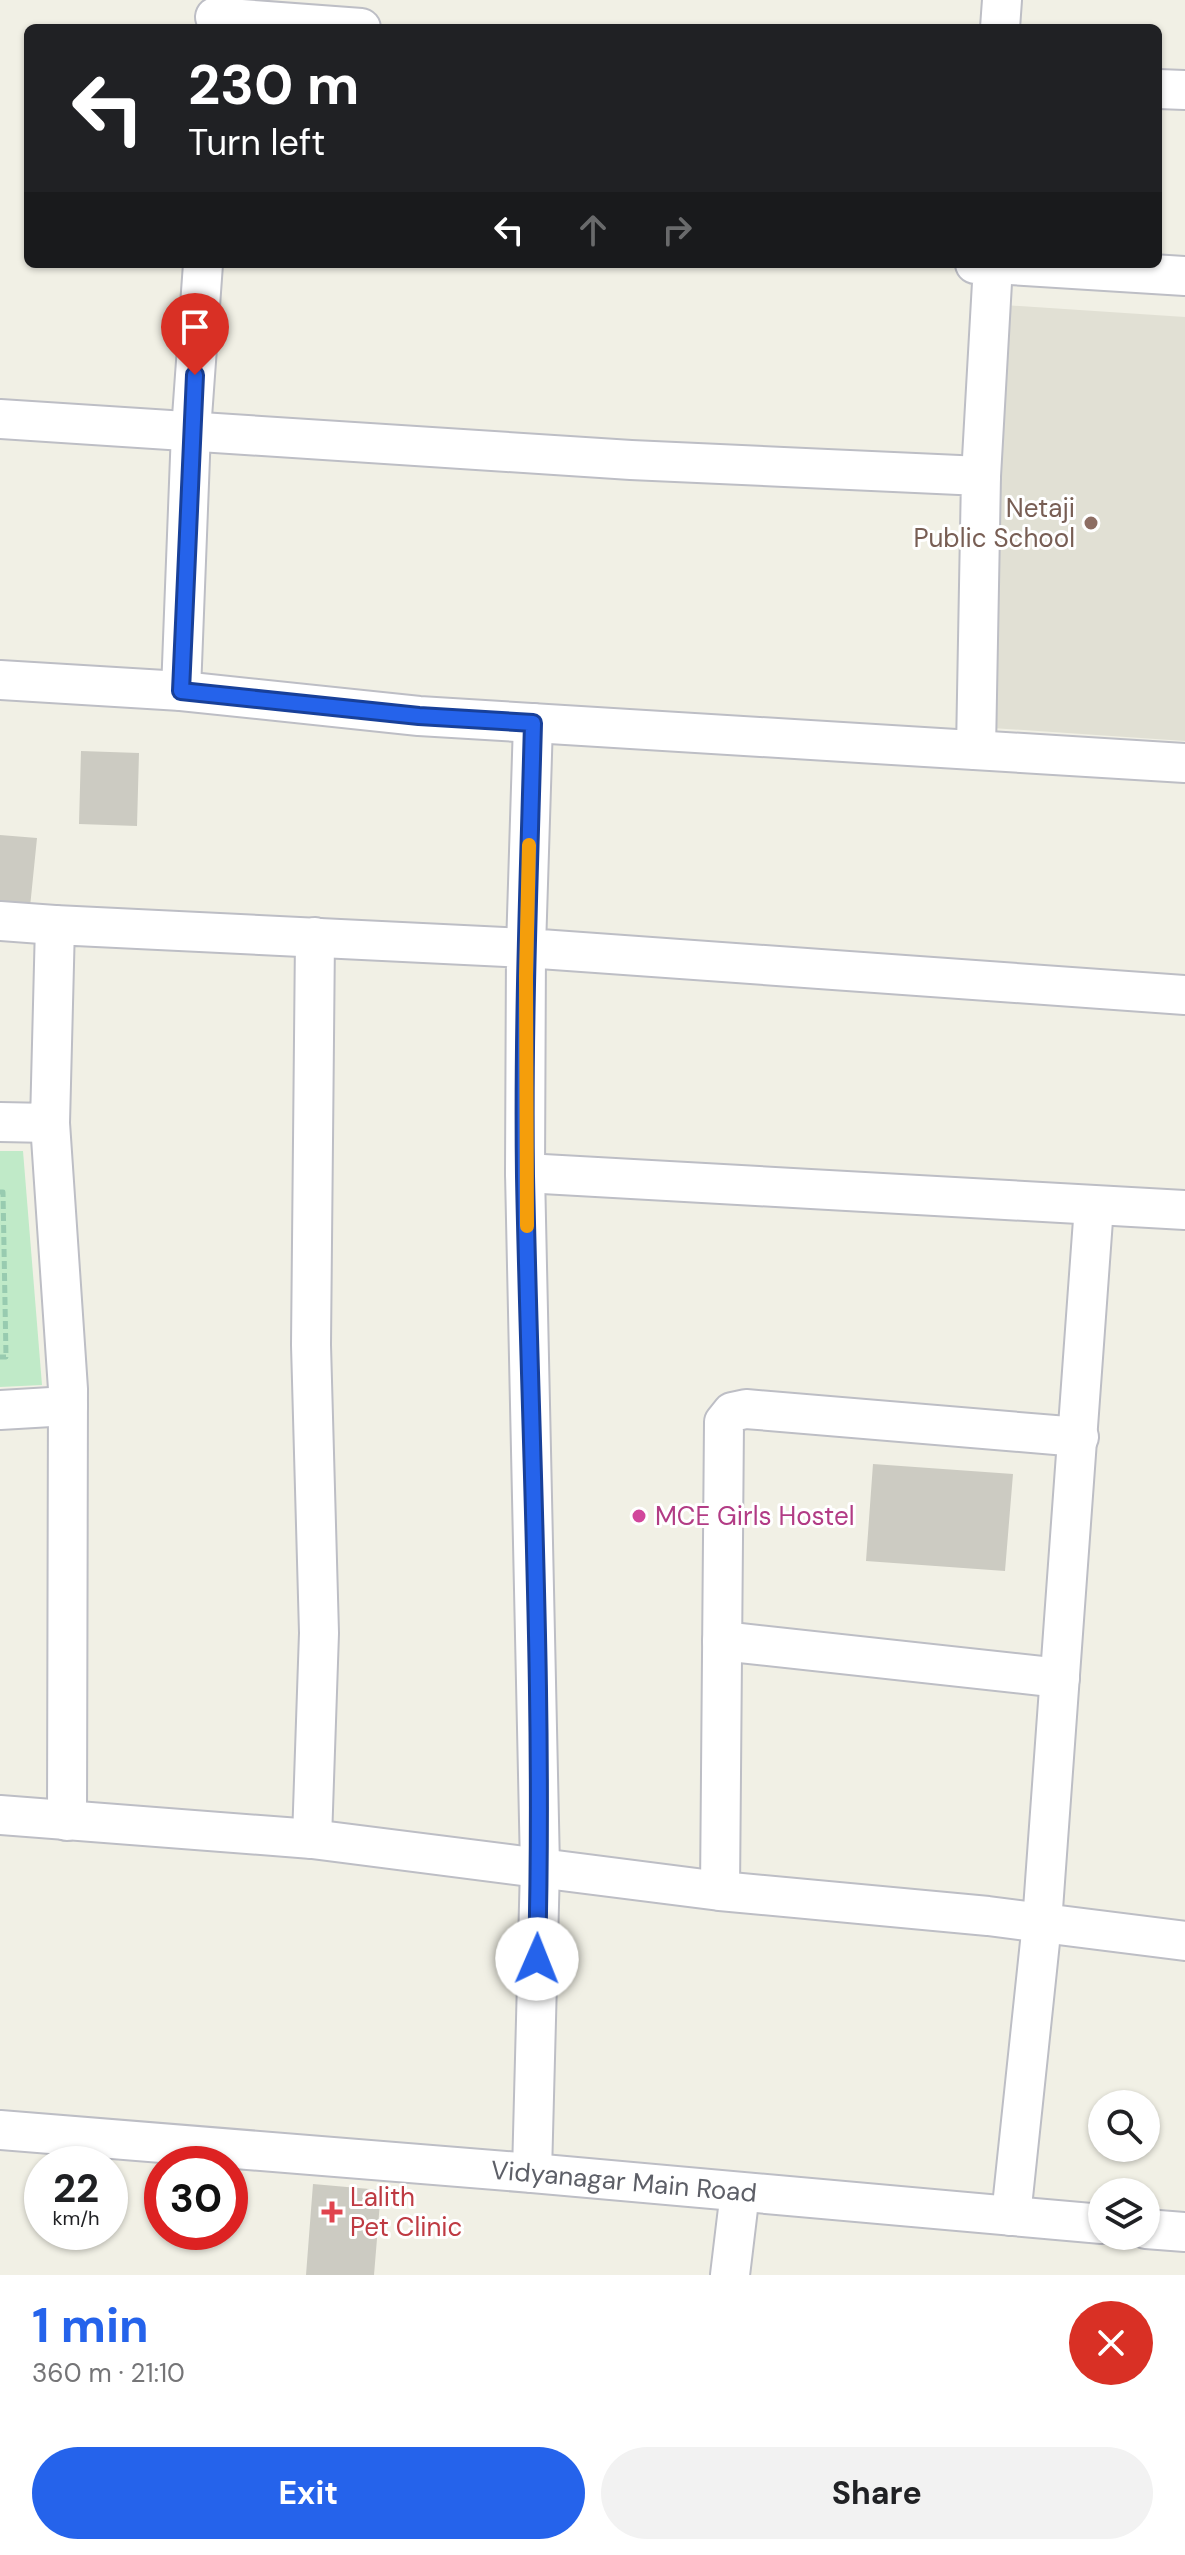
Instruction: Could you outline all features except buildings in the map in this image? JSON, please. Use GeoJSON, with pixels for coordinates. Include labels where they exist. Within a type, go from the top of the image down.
{"type":"FeatureCollection","features":[{"type":"Feature","properties":{"kind":"street"},"geometry":{"type":"LineString","coordinates":[[1000,24],[1002,0]]}},
{"type":"Feature","properties":{"kind":"street"},"geometry":{"type":"LineString","coordinates":[[215,15],[316,24]]}},
{"type":"Feature","properties":{"kind":"street"},"geometry":{"type":"LineString","coordinates":[[1162,89],[1185,90]]}},
{"type":"Feature","properties":{"kind":"street"},"geometry":{"type":"LineString","coordinates":[[181,691],[191,431],[203,268]]}},
{"type":"Feature","properties":{"kind":"street"},"geometry":{"type":"LineString","coordinates":[[976,750],[981,476],[993,268]]}},
{"type":"Feature","properties":{"kind":"street"},"geometry":{"type":"LineString","coordinates":[[1057,268],[1185,276]]}},
{"type":"Feature","properties":{"kind":"street"},"geometry":{"type":"LineString","coordinates":[[0,419],[631,460],[981,476]]}},
{"type":"Feature","properties":{"kind":"street"},"geometry":{"type":"LineString","coordinates":[[0,680],[181,691],[419,716],[1185,763]]}},
{"type":"Feature","properties":{"kind":"street"},"geometry":{"type":"LineString","coordinates":[[532,2173],[540,1867],[525,1173],[526,948],[533,723]]}},
{"type":"Feature","properties":{"kind":"street"},"geometry":{"type":"LineString","coordinates":[[0,921],[526,948],[1185,995]]}},
{"type":"Feature","properties":{"kind":"street"},"geometry":{"type":"LineString","coordinates":[[55,925],[50,1123],[68,1406],[67,1821]]}},
{"type":"Feature","properties":{"kind":"street"},"geometry":{"type":"LineString","coordinates":[[312,1839],[319,1633],[311,1345],[315,937]]}},
{"type":"Feature","properties":{"kind":"street"},"geometry":{"type":"LineString","coordinates":[[0,1122],[50,1123]]}},
{"type":"Feature","properties":{"kind":"street"},"geometry":{"type":"LineString","coordinates":[[525,1173],[1185,1210]]}},
{"type":"Feature","properties":{"kind":"street"},"geometry":{"type":"LineString","coordinates":[[1011,2216],[1042,1923],[1094,1206]]}},
{"type":"Feature","properties":{"kind":"street"},"geometry":{"type":"LineString","coordinates":[[0,1410],[68,1406]]}},
{"type":"Feature","properties":{"kind":"street"},"geometry":{"type":"LineString","coordinates":[[720,1891],[724,1422],[732,1412],[746,1409],[1079,1437]]}},
{"type":"Feature","properties":{"kind":"street"},"geometry":{"type":"LineString","coordinates":[[722,1641],[1060,1678]]}},
{"type":"Feature","properties":{"kind":"street"},"geometry":{"type":"LineString","coordinates":[[0,1815],[312,1839],[720,1891],[1042,1923],[1185,1941]]}},
{"type":"Feature","properties":{"kind":"street","name":"Vidyanagar Main Road"},"geometry":{"type":"LineString","coordinates":[[0,2130],[1088,2223]]}},
{"type":"Feature","properties":{"kind":"street"},"geometry":{"type":"LineString","coordinates":[[730,2275],[740,2192]]}},
{"type":"Feature","properties":{"kind":"street"},"geometry":{"type":"LineString","coordinates":[[1160,2230],[1185,2232]]}},
{"type":"Feature","properties":{"kind":"path"},"geometry":{"type":"LineString","coordinates":[[0,1192],[3,1192],[6,1357],[0,1357]]}},
{"type":"Feature","properties":{"kind":"shaded area","name":"Netaji Public School"},"geometry":{"type":"Polygon","coordinates":[[[1004,305],[1185,317],[1185,741],[992,728],[1004,305]]]}},
{"type":"Feature","properties":{"kind":"green space"},"geometry":{"type":"Polygon","coordinates":[[[0,1151],[23,1151],[42,1385],[0,1387],[0,1151]]]}},
{"type":"Feature","properties":{"kind":"slow traffic"},"geometry":{"type":"LineString","coordinates":[[527,1226],[529,845]]}},
{"type":"Feature","properties":{"kind":"place","name":"Netaji Public School"},"geometry":{"type":"Point","coordinates":[1091,523]}},
{"type":"Feature","properties":{"kind":"place","name":"MCE Girls Hostel"},"geometry":{"type":"Point","coordinates":[639,1516]}},
{"type":"Feature","properties":{"kind":"place","name":"Lalith Pet Clinic"},"geometry":{"type":"Point","coordinates":[332,2212]}},
{"type":"Feature","properties":{"kind":"route"},"geometry":{"type":"LineString","coordinates":[[195,375],[181,691],[419,716],[533,723],[526,948],[525,1173],[539,1775],[537,1959]]}}]}
